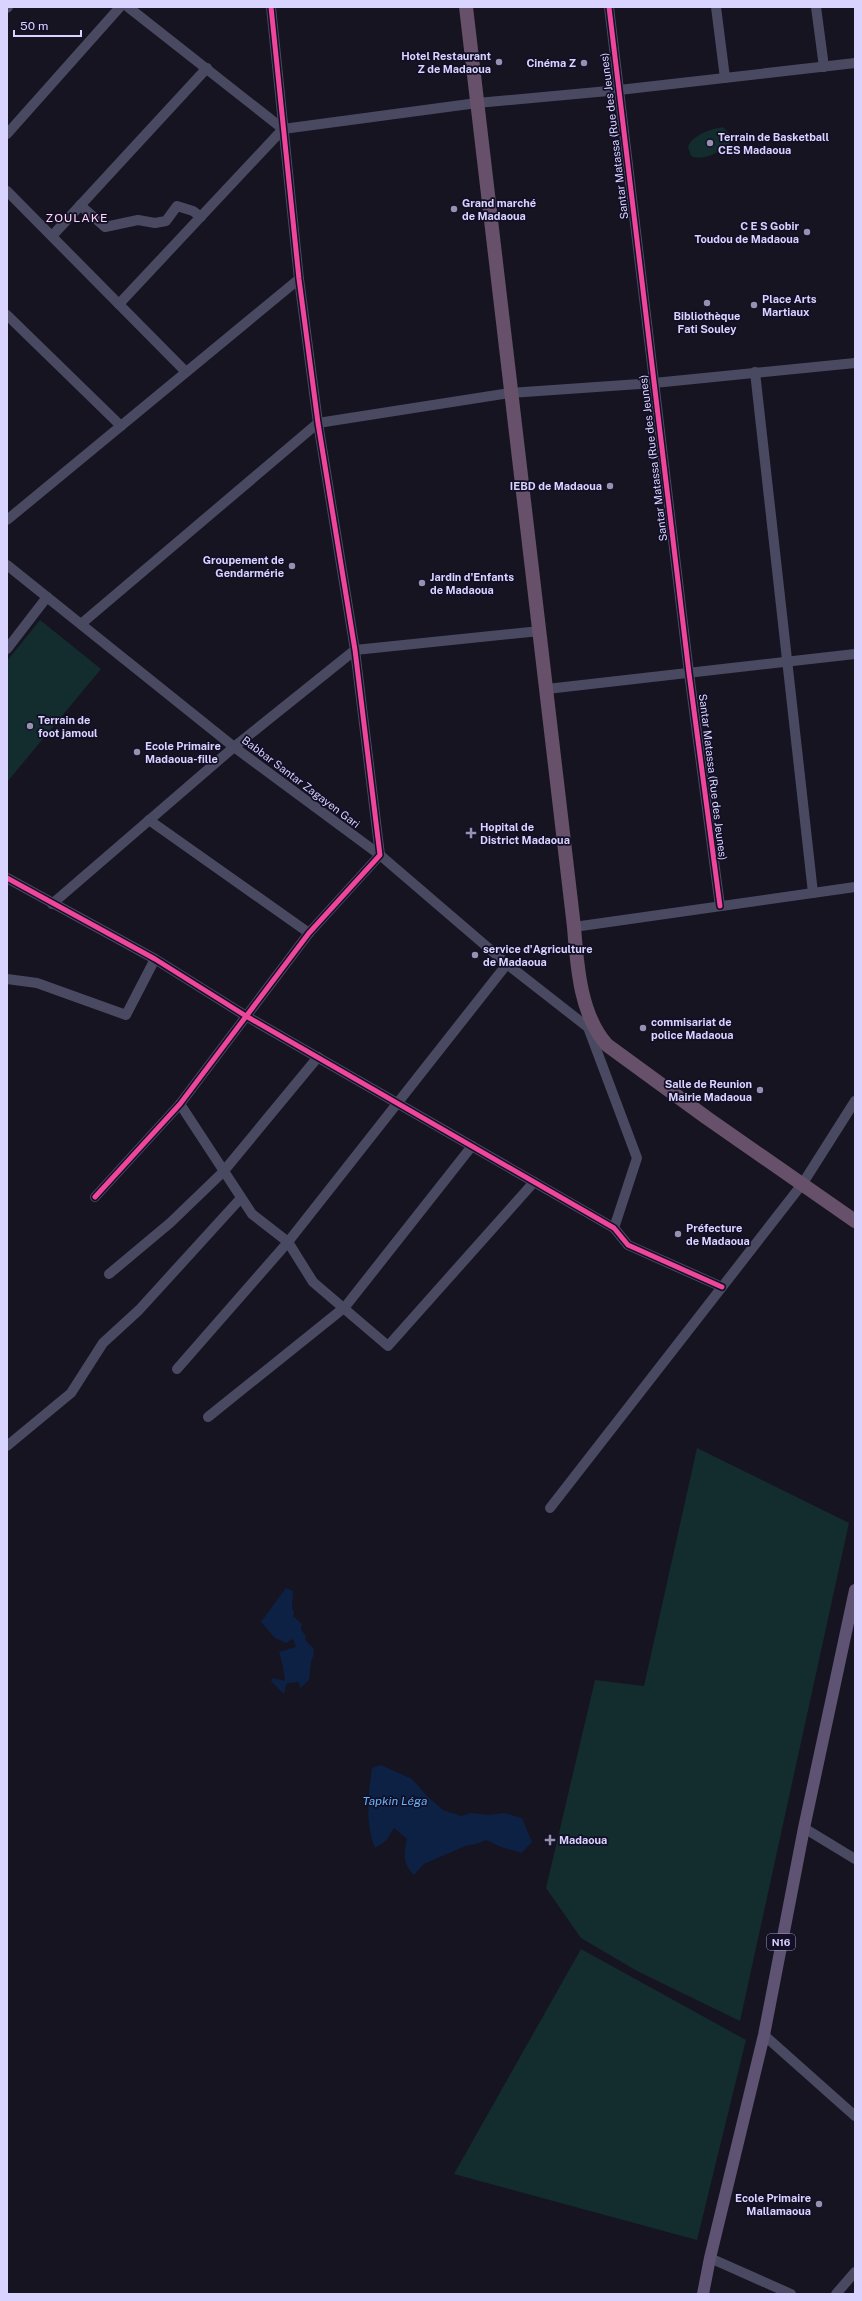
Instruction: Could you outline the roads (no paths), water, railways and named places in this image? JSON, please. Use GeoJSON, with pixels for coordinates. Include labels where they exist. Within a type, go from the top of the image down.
{"type":"FeatureCollection","features":[{"type":"Feature","properties":{"kind":"highway"},"geometry":{"type":"LineString","coordinates":[[466,7],[510,393],[547,689],[577,964],[594,1033],[607,1045],[708,1118],[803,1183],[855,1221]]}},
{"type":"Feature","properties":{"kind":"main road","name":"N16"},"geometry":{"type":"LineString","coordinates":[[703,2294],[710,2258],[764,2035],[804,1828],[855,1590]]}},
{"type":"Feature","properties":{"kind":"street"},"geometry":{"type":"LineString","coordinates":[[7,134],[120,7]]}},
{"type":"Feature","properties":{"kind":"street"},"geometry":{"type":"LineString","coordinates":[[128,7],[283,129]]}},
{"type":"Feature","properties":{"kind":"street"},"geometry":{"type":"LineString","coordinates":[[95,1197],[180,1104],[309,933],[380,855],[355,650],[318,423],[299,279],[271,7]]}},
{"type":"Feature","properties":{"kind":"street","name":"Santar Matassa (Rue des Jeunes)"},"geometry":{"type":"LineString","coordinates":[[609,7],[689,673],[720,906]]}},
{"type":"Feature","properties":{"kind":"street"},"geometry":{"type":"LineString","coordinates":[[716,7],[725,78]]}},
{"type":"Feature","properties":{"kind":"street"},"geometry":{"type":"LineString","coordinates":[[816,7],[824,67]]}},
{"type":"Feature","properties":{"kind":"street"},"geometry":{"type":"LineString","coordinates":[[119,304],[283,129],[477,103],[619,90],[855,63]]}},
{"type":"Feature","properties":{"kind":"street"},"geometry":{"type":"LineString","coordinates":[[52,236],[207,68]]}},
{"type":"Feature","properties":{"kind":"street"},"geometry":{"type":"LineString","coordinates":[[7,191],[186,372]]}},
{"type":"Feature","properties":{"kind":"street"},"geometry":{"type":"LineString","coordinates":[[80,205],[105,227],[138,220],[154,223],[166,221],[177,206],[193,211],[201,217]]}},
{"type":"Feature","properties":{"kind":"street"},"geometry":{"type":"LineString","coordinates":[[7,520],[299,279]]}},
{"type":"Feature","properties":{"kind":"street"},"geometry":{"type":"LineString","coordinates":[[7,315],[121,426]]}},
{"type":"Feature","properties":{"kind":"street"},"geometry":{"type":"LineString","coordinates":[[81,624],[318,423],[510,393],[654,383],[855,363]]}},
{"type":"Feature","properties":{"kind":"street"},"geometry":{"type":"LineString","coordinates":[[755,372],[786,662],[813,892]]}},
{"type":"Feature","properties":{"kind":"street","name":"Babbar Santar Zagayen Gari"},"geometry":{"type":"LineString","coordinates":[[7,565],[234,747],[380,855],[507,964],[594,1033]]}},
{"type":"Feature","properties":{"kind":"street"},"geometry":{"type":"LineString","coordinates":[[7,649],[47,597]]}},
{"type":"Feature","properties":{"kind":"street"},"geometry":{"type":"LineString","coordinates":[[52,904],[234,747],[355,650],[540,631]]}},
{"type":"Feature","properties":{"kind":"street"},"geometry":{"type":"LineString","coordinates":[[547,689],[855,654]]}},
{"type":"Feature","properties":{"kind":"street"},"geometry":{"type":"LineString","coordinates":[[149,820],[309,933]]}},
{"type":"Feature","properties":{"kind":"street"},"geometry":{"type":"LineString","coordinates":[[7,878],[52,904],[155,959],[246,1016],[614,1228],[628,1245],[722,1287]]}},
{"type":"Feature","properties":{"kind":"street"},"geometry":{"type":"LineString","coordinates":[[574,927],[855,887]]}},
{"type":"Feature","properties":{"kind":"street"},"geometry":{"type":"LineString","coordinates":[[7,979],[37,983],[126,1015],[155,959]]}},
{"type":"Feature","properties":{"kind":"street"},"geometry":{"type":"LineString","coordinates":[[177,1369],[288,1242],[507,964]]}},
{"type":"Feature","properties":{"kind":"street"},"geometry":{"type":"LineString","coordinates":[[594,1033],[637,1158],[614,1228]]}},
{"type":"Feature","properties":{"kind":"street"},"geometry":{"type":"LineString","coordinates":[[109,1274],[170,1223],[223,1172],[318,1057]]}},
{"type":"Feature","properties":{"kind":"street"},"geometry":{"type":"LineString","coordinates":[[550,1508],[803,1183],[855,1101]]}},
{"type":"Feature","properties":{"kind":"street"},"geometry":{"type":"LineString","coordinates":[[180,1104],[223,1172],[252,1214],[288,1242],[313,1282],[345,1307],[388,1346],[534,1182]]}},
{"type":"Feature","properties":{"kind":"street"},"geometry":{"type":"LineString","coordinates":[[208,1417],[345,1307],[472,1146]]}},
{"type":"Feature","properties":{"kind":"street"},"geometry":{"type":"LineString","coordinates":[[7,1446],[71,1393],[103,1343],[139,1310],[241,1198]]}},
{"type":"Feature","properties":{"kind":"street"},"geometry":{"type":"LineString","coordinates":[[804,1828],[855,1859]]}},
{"type":"Feature","properties":{"kind":"street"},"geometry":{"type":"LineString","coordinates":[[764,2035],[855,2116]]}},
{"type":"Feature","properties":{"kind":"street"},"geometry":{"type":"LineString","coordinates":[[710,2258],[791,2294]]}},
{"type":"Feature","properties":{"kind":"street"},"geometry":{"type":"LineString","coordinates":[[836,2294],[855,2272]]}},
{"type":"Feature","properties":{"kind":"water"},"geometry":{"type":"Polygon","coordinates":[[[286,1588],[293,1591],[293,1616],[302,1624],[301,1629],[306,1637],[305,1640],[313,1648],[314,1654],[311,1662],[309,1680],[300,1688],[299,1682],[288,1683],[285,1687],[285,1692],[283,1693],[271,1681],[273,1678],[285,1681],[279,1652],[296,1647],[293,1639],[286,1643],[275,1638],[261,1622],[286,1588]]]}},
{"type":"Feature","properties":{"kind":"water","name":"Tapkin Léga"},"geometry":{"type":"Polygon","coordinates":[[[381,1765],[412,1779],[427,1796],[443,1810],[461,1816],[471,1813],[489,1815],[504,1813],[522,1818],[532,1842],[521,1853],[501,1847],[486,1840],[465,1846],[424,1864],[414,1875],[407,1867],[405,1858],[407,1839],[394,1828],[386,1841],[375,1848],[372,1838],[368,1809],[372,1768],[381,1765]]]}},
{"type":"Feature","properties":{"kind":"place","name":"Hotel Restaurant Z de Madaoua"},"geometry":{"type":"Point","coordinates":[499,62]}},
{"type":"Feature","properties":{"kind":"place","name":"Cinéma Z"},"geometry":{"type":"Point","coordinates":[584,63]}},
{"type":"Feature","properties":{"kind":"place","name":"Terrain de Basketball CES Madaoua"},"geometry":{"type":"Point","coordinates":[710,143]}},
{"type":"Feature","properties":{"kind":"place","name":"Grand marché de Madaoua"},"geometry":{"type":"Point","coordinates":[454,209]}},
{"type":"Feature","properties":{"kind":"place","name":"C E S Gobir Toudou de Madaoua"},"geometry":{"type":"Point","coordinates":[807,232]}},
{"type":"Feature","properties":{"kind":"place","name":"Bibliothèque Fati Souley"},"geometry":{"type":"Point","coordinates":[707,303]}},
{"type":"Feature","properties":{"kind":"place","name":"Place Arts Martiaux"},"geometry":{"type":"Point","coordinates":[754,305]}},
{"type":"Feature","properties":{"kind":"place","name":"IEBD de Madaoua"},"geometry":{"type":"Point","coordinates":[610,486]}},
{"type":"Feature","properties":{"kind":"place","name":"Groupement de Gendarmérie"},"geometry":{"type":"Point","coordinates":[292,566]}},
{"type":"Feature","properties":{"kind":"place","name":"Jardin d'Enfants de Madaoua"},"geometry":{"type":"Point","coordinates":[422,583]}},
{"type":"Feature","properties":{"kind":"place","name":"Terrain de foot jamoul"},"geometry":{"type":"Point","coordinates":[30,726]}},
{"type":"Feature","properties":{"kind":"place","name":"Ecole Primaire Madaoua-fille"},"geometry":{"type":"Point","coordinates":[137,752]}},
{"type":"Feature","properties":{"kind":"place","name":"Hopital de District Madaoua"},"geometry":{"type":"Point","coordinates":[471,833]}},
{"type":"Feature","properties":{"kind":"place","name":"service d'Agriculture de Madaoua"},"geometry":{"type":"Point","coordinates":[475,955]}},
{"type":"Feature","properties":{"kind":"place","name":"commisariat de police Madaoua"},"geometry":{"type":"Point","coordinates":[643,1028]}},
{"type":"Feature","properties":{"kind":"place","name":"Salle de Reunion Mairie Madaoua"},"geometry":{"type":"Point","coordinates":[760,1090]}},
{"type":"Feature","properties":{"kind":"place","name":"Préfecture de Madaoua"},"geometry":{"type":"Point","coordinates":[678,1234]}},
{"type":"Feature","properties":{"kind":"place","name":"Madaoua"},"geometry":{"type":"Point","coordinates":[550,1840]}},
{"type":"Feature","properties":{"kind":"place","name":"Ecole Primaire Mallamaoua"},"geometry":{"type":"Point","coordinates":[819,2204]}},
{"type":"Feature","properties":{"kind":"district","name":"ZOULAKE"},"geometry":{"type":"Point","coordinates":[77,218]}}]}
